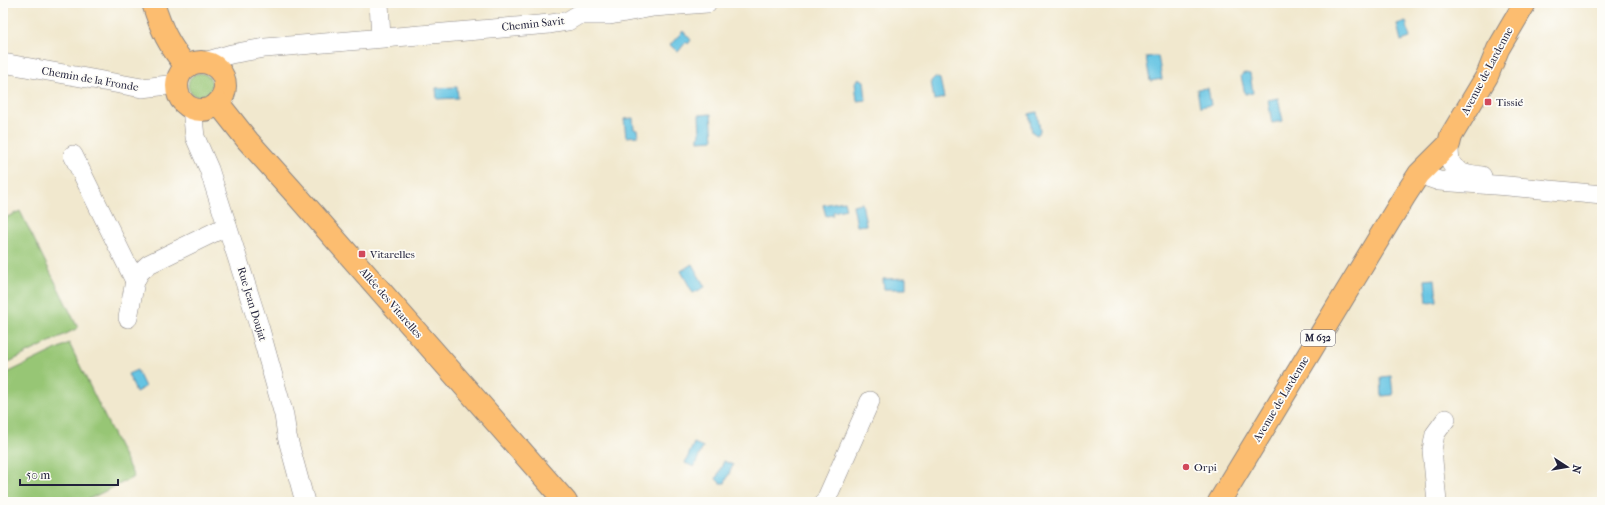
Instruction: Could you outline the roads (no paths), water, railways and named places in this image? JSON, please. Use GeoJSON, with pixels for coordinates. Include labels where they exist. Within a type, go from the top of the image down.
{"type":"FeatureCollection","features":[{"type":"Feature","properties":{"kind":"main road"},"geometry":{"type":"LineString","coordinates":[[153,3],[163,32],[174,52],[189,71]]}},
{"type":"Feature","properties":{"kind":"main road","name":"Avenue de Lardenne"},"geometry":{"type":"LineString","coordinates":[[1219,502],[1419,174],[1437,131],[1493,40],[1512,3]]}},
{"type":"Feature","properties":{"kind":"main road","name":"Avenue de Lardenne"},"geometry":{"type":"LineString","coordinates":[[1419,174],[1449,144],[1451,136],[1487,76],[1498,49],[1525,3]]}},
{"type":"Feature","properties":{"kind":"main road"},"geometry":{"type":"LineString","coordinates":[[215,66],[223,78],[224,83],[223,94],[218,103],[203,110],[192,108],[182,101],[179,96],[189,71],[215,66]]}},
{"type":"Feature","properties":{"kind":"main road","name":"Allée des Vitarelles"},"geometry":{"type":"LineString","coordinates":[[218,103],[248,141],[566,502]]}},
{"type":"Feature","properties":{"kind":"street"},"geometry":{"type":"LineString","coordinates":[[379,3],[381,37]]}},
{"type":"Feature","properties":{"kind":"street","name":"Chemin Savit"},"geometry":{"type":"LineString","coordinates":[[189,71],[231,54],[245,51],[381,37],[550,24],[568,21],[577,9],[610,15],[653,7],[707,3]]}},
{"type":"Feature","properties":{"kind":"street","name":"Chemin de la Fronde"},"geometry":{"type":"LineString","coordinates":[[3,63],[142,88],[189,71]]}},
{"type":"Feature","properties":{"kind":"street","name":"Rue Jean Doujat"},"geometry":{"type":"LineString","coordinates":[[192,108],[195,137],[210,169],[259,326],[284,415],[287,436],[305,502]]}},
{"type":"Feature","properties":{"kind":"street"},"geometry":{"type":"LineString","coordinates":[[1449,144],[1450,162],[1460,171],[1468,175],[1502,178],[1508,186]]}},
{"type":"Feature","properties":{"kind":"street"},"geometry":{"type":"LineString","coordinates":[[73,155],[135,282]]}},
{"type":"Feature","properties":{"kind":"street"},"geometry":{"type":"LineString","coordinates":[[1419,174],[1439,181],[1602,195]]}},
{"type":"Feature","properties":{"kind":"street"},"geometry":{"type":"LineString","coordinates":[[128,318],[135,282],[140,272],[149,264],[227,226]]}},
{"type":"Feature","properties":{"kind":"street"},"geometry":{"type":"LineString","coordinates":[[825,502],[870,401]]}},
{"type":"Feature","properties":{"kind":"street"},"geometry":{"type":"LineString","coordinates":[[1437,502],[1432,450],[1435,434],[1446,419]]}},
{"type":"Feature","properties":{"kind":"water"},"geometry":{"type":"Polygon","coordinates":[[[1406,21],[1410,38],[1401,41],[1397,24],[1406,21]]]}},
{"type":"Feature","properties":{"kind":"water"},"geometry":{"type":"Polygon","coordinates":[[[683,31],[691,40],[688,44],[686,42],[678,52],[670,45],[683,31]]]}},
{"type":"Feature","properties":{"kind":"water"},"geometry":{"type":"Polygon","coordinates":[[[1158,56],[1162,79],[1150,81],[1146,57],[1158,56]]]}},
{"type":"Feature","properties":{"kind":"water"},"geometry":{"type":"Polygon","coordinates":[[[1245,73],[1250,74],[1253,93],[1245,94],[1241,76],[1245,73]]]}},
{"type":"Feature","properties":{"kind":"water"},"geometry":{"type":"Polygon","coordinates":[[[935,77],[940,79],[944,98],[934,100],[931,81],[935,77]]]}},
{"type":"Feature","properties":{"kind":"water"},"geometry":{"type":"Polygon","coordinates":[[[859,78],[864,81],[866,100],[857,101],[855,82],[859,78]]]}},
{"type":"Feature","properties":{"kind":"water"},"geometry":{"type":"Polygon","coordinates":[[[457,87],[458,98],[437,99],[436,88],[457,87]]]}},
{"type":"Feature","properties":{"kind":"water"},"geometry":{"type":"Polygon","coordinates":[[[1208,88],[1211,105],[1200,107],[1197,89],[1208,88]]]}},
{"type":"Feature","properties":{"kind":"water"},"geometry":{"type":"Polygon","coordinates":[[[1278,98],[1283,121],[1272,123],[1268,100],[1278,98]]]}},
{"type":"Feature","properties":{"kind":"water"},"geometry":{"type":"Polygon","coordinates":[[[1037,112],[1040,131],[1037,135],[1032,132],[1029,114],[1037,112]]]}},
{"type":"Feature","properties":{"kind":"water"},"geometry":{"type":"Polygon","coordinates":[[[711,114],[713,140],[698,141],[698,137],[700,135],[699,115],[711,114]]]}},
{"type":"Feature","properties":{"kind":"water"},"geometry":{"type":"Polygon","coordinates":[[[633,118],[634,129],[637,130],[638,136],[626,137],[624,119],[633,118]]]}},
{"type":"Feature","properties":{"kind":"water"},"geometry":{"type":"Polygon","coordinates":[[[844,201],[846,209],[833,212],[833,215],[826,216],[823,205],[844,201]]]}},
{"type":"Feature","properties":{"kind":"water"},"geometry":{"type":"Polygon","coordinates":[[[862,203],[866,225],[857,226],[853,205],[862,203]]]}},
{"type":"Feature","properties":{"kind":"water"},"geometry":{"type":"Polygon","coordinates":[[[692,264],[705,287],[693,293],[681,271],[692,264]]]}},
{"type":"Feature","properties":{"kind":"water"},"geometry":{"type":"Polygon","coordinates":[[[906,278],[906,289],[884,289],[883,279],[906,278]]]}},
{"type":"Feature","properties":{"kind":"water"},"geometry":{"type":"Polygon","coordinates":[[[1435,279],[1437,301],[1427,302],[1425,280],[1435,279]]]}},
{"type":"Feature","properties":{"kind":"water"},"geometry":{"type":"Polygon","coordinates":[[[137,370],[145,387],[136,392],[128,374],[137,370]]]}},
{"type":"Feature","properties":{"kind":"water"},"geometry":{"type":"Polygon","coordinates":[[[1391,376],[1393,395],[1382,396],[1381,377],[1391,376]]]}},
{"type":"Feature","properties":{"kind":"water"},"geometry":{"type":"Polygon","coordinates":[[[694,443],[703,447],[694,467],[685,463],[694,443]]]}},
{"type":"Feature","properties":{"kind":"water"},"geometry":{"type":"Polygon","coordinates":[[[724,461],[733,465],[725,483],[720,483],[716,479],[724,461]]]}},
{"type":"Feature","properties":{"kind":"place","name":"Tissié"},"geometry":{"type":"Point","coordinates":[1488,102]}},
{"type":"Feature","properties":{"kind":"place","name":"Vitarelles"},"geometry":{"type":"Point","coordinates":[362,254]}},
{"type":"Feature","properties":{"kind":"place","name":"Orpi"},"geometry":{"type":"Point","coordinates":[1186,467]}}]}
